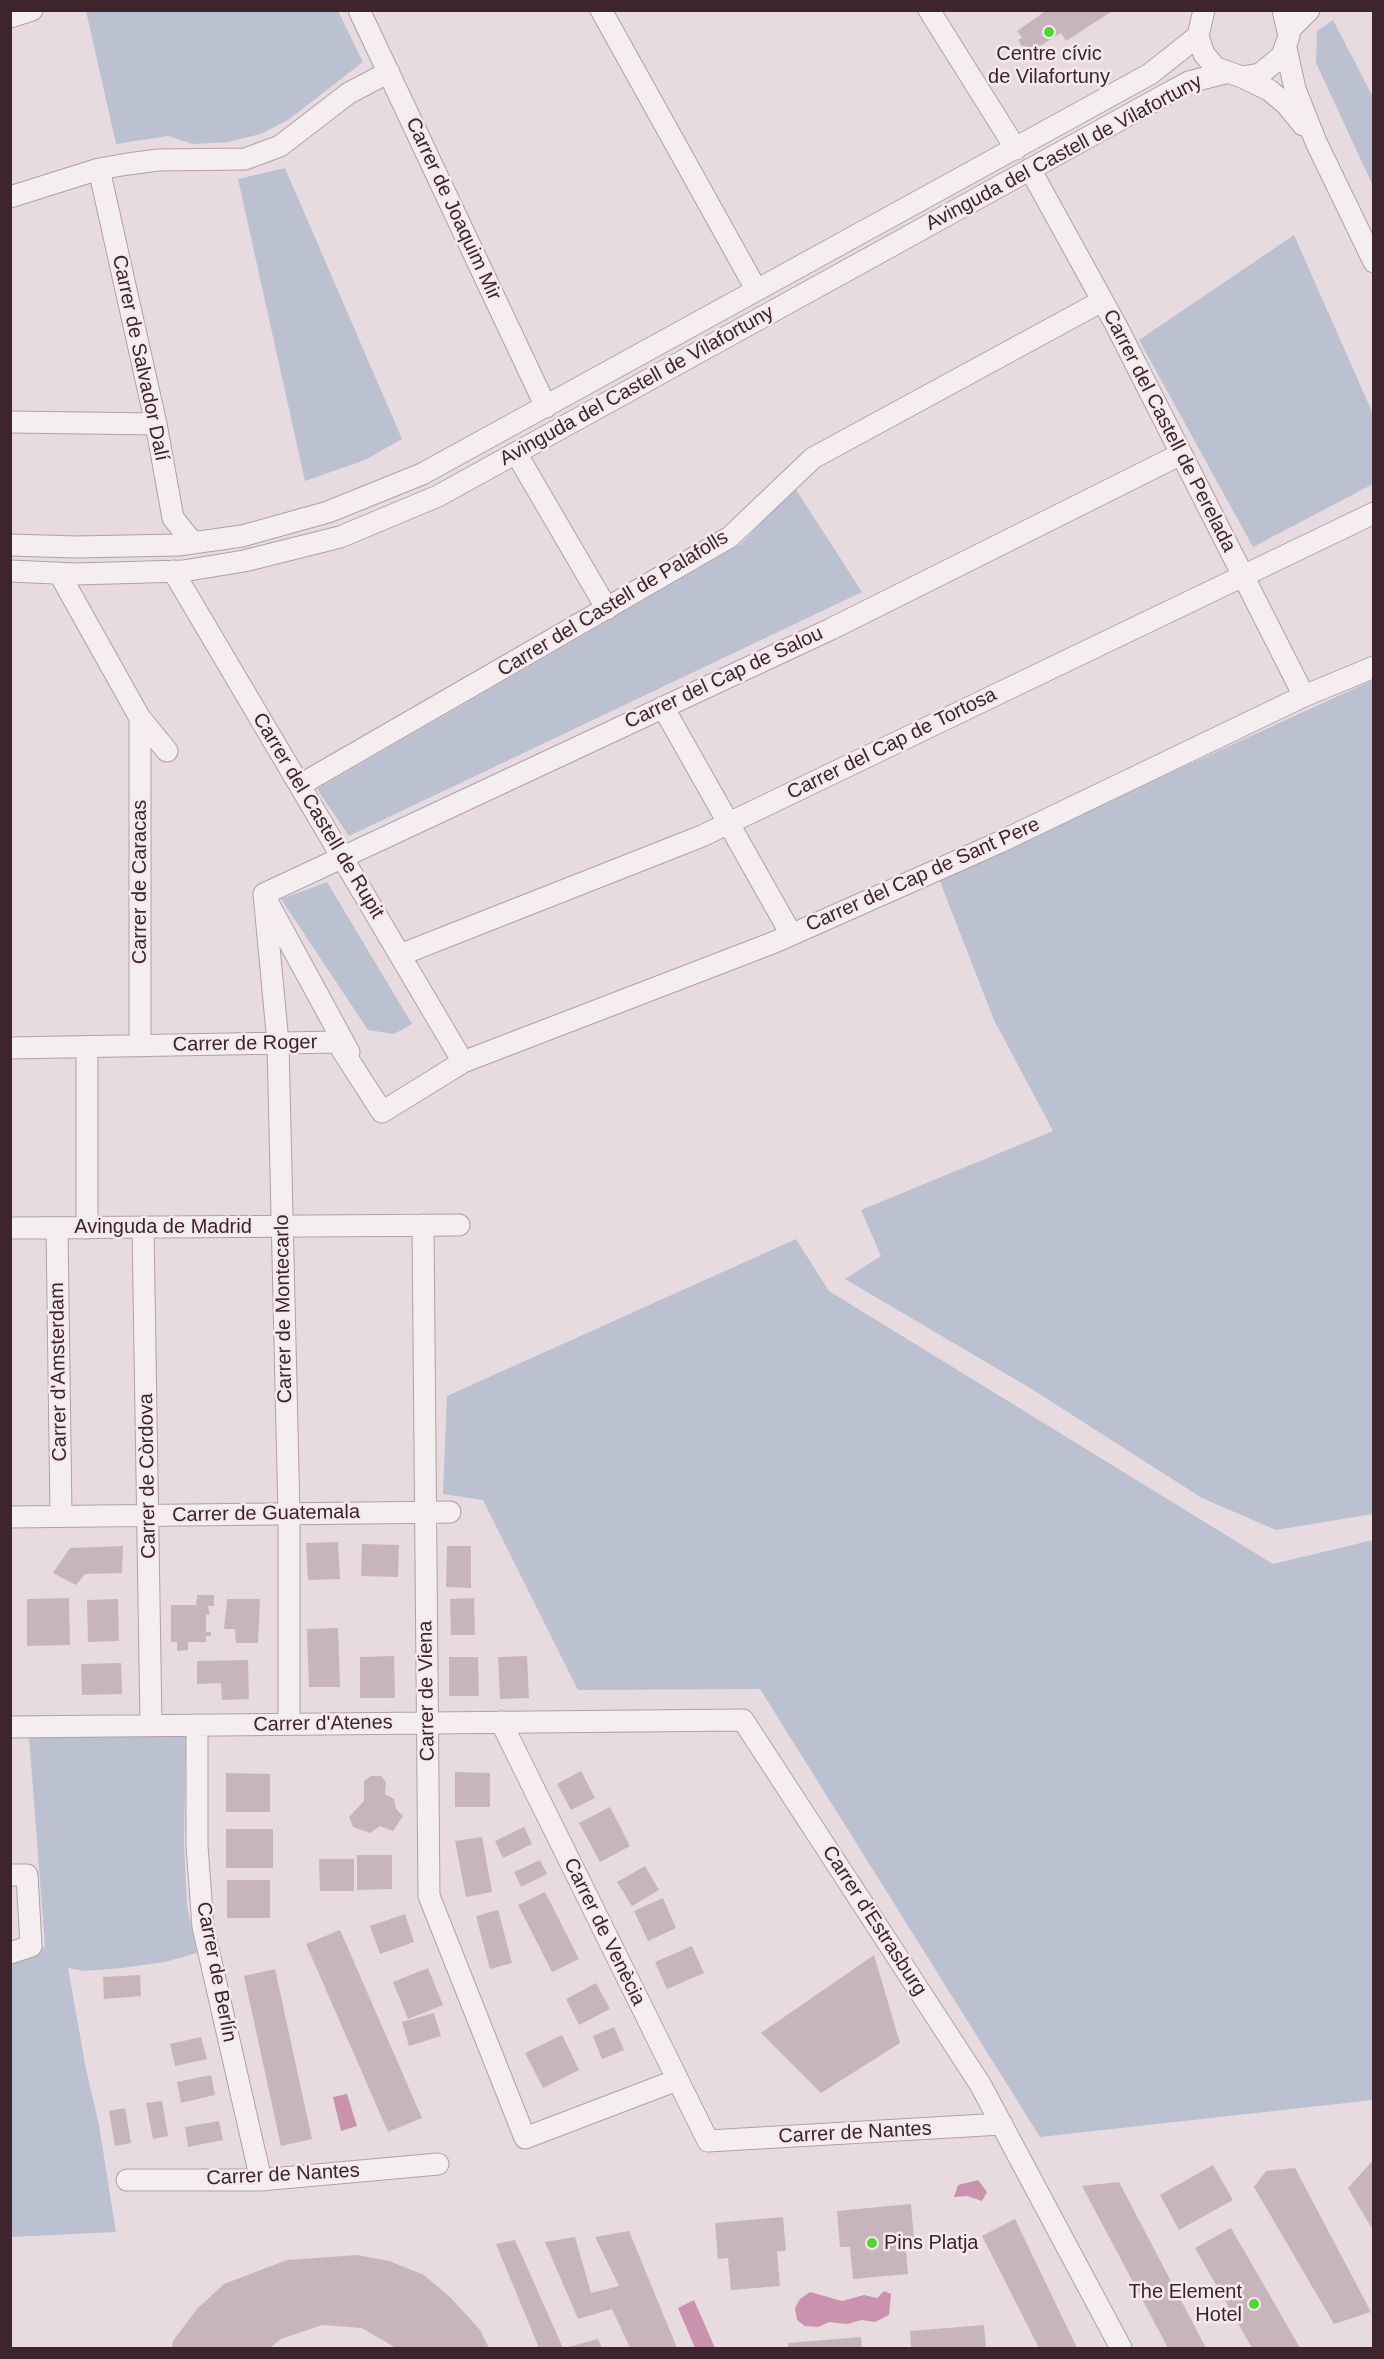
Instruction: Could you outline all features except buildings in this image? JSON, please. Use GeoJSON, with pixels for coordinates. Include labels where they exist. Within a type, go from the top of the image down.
{"type":"FeatureCollection","features":[{"type":"Feature","properties":{"kind":"street"},"geometry":{"type":"LineString","coordinates":[[10,17],[32,10]]}},
{"type":"Feature","properties":{"kind":"street","name":"Carrer de Joaquim Mir"},"geometry":{"type":"LineString","coordinates":[[359,10],[546,406]]}},
{"type":"Feature","properties":{"kind":"street"},"geometry":{"type":"LineString","coordinates":[[601,10],[756,289]]}},
{"type":"Feature","properties":{"kind":"street"},"geometry":{"type":"LineString","coordinates":[[929,10],[1016,149]]}},
{"type":"Feature","properties":{"kind":"street"},"geometry":{"type":"LineString","coordinates":[[1309,10],[1286,30],[1295,89],[1316,142],[1374,262]]}},
{"type":"Feature","properties":{"kind":"street"},"geometry":{"type":"LineString","coordinates":[[1200,19],[1209,62],[1269,90],[1286,104],[1316,142]]}},
{"type":"Feature","properties":{"kind":"street","name":"Avinguda del Castell de Vilafortuny"},"geometry":{"type":"LineString","coordinates":[[10,545],[76,547],[193,543],[242,536],[328,512],[422,474],[1150,74],[1200,19]]}},
{"type":"Feature","properties":{"kind":"street","name":"Avinguda del Castell de Vilafortuny"},"geometry":{"type":"LineString","coordinates":[[10,571],[58,573],[173,571],[244,561],[340,537],[438,496],[1189,82],[1269,70],[1286,30]]}},
{"type":"Feature","properties":{"kind":"street"},"geometry":{"type":"LineString","coordinates":[[10,197],[99,168],[158,160],[245,159],[280,146],[349,93],[389,72]]}},
{"type":"Feature","properties":{"kind":"street","name":"Carrer de Salvador Dalí"},"geometry":{"type":"LineString","coordinates":[[99,168],[156,424],[173,518],[193,543]]}},
{"type":"Feature","properties":{"kind":"street","name":"Carrer del Castell de Perelada"},"geometry":{"type":"LineString","coordinates":[[1030,169],[1102,301],[1304,696]]}},
{"type":"Feature","properties":{"kind":"street","name":"Carrer del Castell de Palafolls"},"geometry":{"type":"LineString","coordinates":[[300,785],[730,537],[813,458],[1102,301]]}},
{"type":"Feature","properties":{"kind":"street"},"geometry":{"type":"LineString","coordinates":[[10,422],[156,424]]}},
{"type":"Feature","properties":{"kind":"street"},"geometry":{"type":"LineString","coordinates":[[516,453],[607,609]]}},
{"type":"Feature","properties":{"kind":"street","name":"Carrer del Cap de Salou"},"geometry":{"type":"LineString","coordinates":[[264,894],[831,629],[1181,454]]}},
{"type":"Feature","properties":{"kind":"street","name":"Carrer del Cap de Tortosa"},"geometry":{"type":"LineString","coordinates":[[400,955],[729,823],[1374,513]]}},
{"type":"Feature","properties":{"kind":"street","name":"Carrer del Castell de Rupit"},"geometry":{"type":"LineString","coordinates":[[173,571],[463,1062]]}},
{"type":"Feature","properties":{"kind":"street"},"geometry":{"type":"LineString","coordinates":[[58,573],[140,718],[167,751]]}},
{"type":"Feature","properties":{"kind":"street","name":"Carrer del Cap de Sant Pere"},"geometry":{"type":"LineString","coordinates":[[463,1062],[791,934],[1000,842],[1304,696],[1374,667]]}},
{"type":"Feature","properties":{"kind":"street"},"geometry":{"type":"LineString","coordinates":[[663,707],[791,934]]}},
{"type":"Feature","properties":{"kind":"street","name":"Carrer de Caracas"},"geometry":{"type":"LineString","coordinates":[[140,718],[140,1046]]}},
{"type":"Feature","properties":{"kind":"street"},"geometry":{"type":"LineString","coordinates":[[264,894],[382,1112],[463,1062]]}},
{"type":"Feature","properties":{"kind":"street","name":"Carrer de Montecarlo"},"geometry":{"type":"LineString","coordinates":[[264,894],[278,1044],[289,1514],[289,1724]]}},
{"type":"Feature","properties":{"kind":"street","name":"Carrer de Roger"},"geometry":{"type":"LineString","coordinates":[[10,1048],[337,1042],[382,1112]]}},
{"type":"Feature","properties":{"kind":"street"},"geometry":{"type":"LineString","coordinates":[[87,1047],[87,1228]]}},
{"type":"Feature","properties":{"kind":"street","name":"Carrer de Viena"},"geometry":{"type":"LineString","coordinates":[[423,1225],[429,1896],[525,2138],[677,2080]]}},
{"type":"Feature","properties":{"kind":"street","name":"Avinguda de Madrid"},"geometry":{"type":"LineString","coordinates":[[10,1228],[459,1225]]}},
{"type":"Feature","properties":{"kind":"street","name":"Carrer de Còrdova"},"geometry":{"type":"LineString","coordinates":[[143,1227],[151,1725]]}},
{"type":"Feature","properties":{"kind":"street","name":"Carrer d'Amsterdam"},"geometry":{"type":"LineString","coordinates":[[57,1228],[61,1516]]}},
{"type":"Feature","properties":{"kind":"street","name":"Carrer de Guatemala"},"geometry":{"type":"LineString","coordinates":[[10,1517],[450,1512]]}},
{"type":"Feature","properties":{"kind":"street","name":"Carrer d'Atenes"},"geometry":{"type":"LineString","coordinates":[[10,1727],[743,1720]]}},
{"type":"Feature","properties":{"kind":"street","name":"Carrer d'Estrasburg"},"geometry":{"type":"LineString","coordinates":[[743,1720],[980,2084],[1121,2349]]}},
{"type":"Feature","properties":{"kind":"street","name":"Carrer de Venècia"},"geometry":{"type":"LineString","coordinates":[[501,1722],[708,2141]]}},
{"type":"Feature","properties":{"kind":"street","name":"Carrer de Berlín"},"geometry":{"type":"LineString","coordinates":[[197,1725],[197,1846],[203,1927],[261,2180]]}},
{"type":"Feature","properties":{"kind":"street"},"geometry":{"type":"LineString","coordinates":[[10,1875],[27,1875],[31,1946],[10,1953]]}},
{"type":"Feature","properties":{"kind":"street","name":"Carrer de Nantes"},"geometry":{"type":"LineString","coordinates":[[708,2141],[1002,2124]]}},
{"type":"Feature","properties":{"kind":"street","name":"Carrer de Nantes"},"geometry":{"type":"LineString","coordinates":[[127,2180],[261,2180],[438,2164]]}},
{"type":"Feature","properties":{"kind":"shaded area"},"geometry":{"type":"Polygon","coordinates":[[[86,11],[338,11],[363,62],[288,120],[261,134],[228,142],[193,144],[168,136],[116,144],[86,11]]]}},
{"type":"Feature","properties":{"kind":"shaded area"},"geometry":{"type":"Polygon","coordinates":[[[1333,20],[1373,97],[1373,186],[1316,63],[1317,31],[1333,20]]]}},
{"type":"Feature","properties":{"kind":"shaded area"},"geometry":{"type":"Polygon","coordinates":[[[285,168],[402,439],[365,460],[305,481],[238,179],[285,168]]]}},
{"type":"Feature","properties":{"kind":"shaded area"},"geometry":{"type":"Polygon","coordinates":[[[1294,235],[1373,414],[1373,484],[1253,547],[1139,340],[1294,235]]]}},
{"type":"Feature","properties":{"kind":"shaded area"},"geometry":{"type":"Polygon","coordinates":[[[795,488],[862,592],[349,836],[317,789],[741,544],[795,488]]]}},
{"type":"Feature","properties":{"kind":"shaded area"},"geometry":{"type":"Polygon","coordinates":[[[1373,680],[1373,1514],[1276,1530],[1202,1498],[1030,1388],[845,1279],[881,1256],[861,1210],[1053,1131],[994,1020],[939,879],[1373,680]]]}},
{"type":"Feature","properties":{"kind":"shaded area"},"geometry":{"type":"Polygon","coordinates":[[[327,882],[412,1024],[394,1034],[368,1030],[281,899],[327,882]]]}},
{"type":"Feature","properties":{"kind":"shaded area"},"geometry":{"type":"Polygon","coordinates":[[[796,1239],[829,1291],[1273,1564],[1373,1540],[1373,2100],[1040,2137],[760,1689],[578,1690],[483,1500],[443,1494],[447,1396],[796,1239]]]}},
{"type":"Feature","properties":{"kind":"shaded area"},"geometry":{"type":"Polygon","coordinates":[[[29,1737],[186,1737],[184,1844],[187,1905],[197,1953],[165,1962],[122,1968],[84,1971],[68,1968],[86,2069],[99,2125],[116,2232],[11,2237],[11,1963],[32,1956],[45,1946],[29,1737]]]}},
{"type":"Feature","properties":{"kind":"shaded area"},"geometry":{"type":"Polygon","coordinates":[[[347,2094],[357,2126],[341,2131],[333,2097],[347,2094]]]}},
{"type":"Feature","properties":{"kind":"shaded area"},"geometry":{"type":"Polygon","coordinates":[[[978,2180],[987,2192],[982,2201],[967,2196],[954,2197],[958,2185],[978,2180]]]}},
{"type":"Feature","properties":{"kind":"shaded area"},"geometry":{"type":"Polygon","coordinates":[[[884,2291],[891,2294],[889,2315],[875,2322],[862,2320],[847,2324],[829,2322],[818,2327],[805,2326],[797,2320],[795,2308],[800,2299],[810,2292],[842,2301],[864,2295],[877,2298],[884,2291]]]}},
{"type":"Feature","properties":{"kind":"shaded area"},"geometry":{"type":"Polygon","coordinates":[[[694,2300],[715,2348],[695,2348],[678,2308],[694,2300]]]}},
{"type":"Feature","properties":{"kind":"place","name":"Centre cívic de Vilafortuny"},"geometry":{"type":"Point","coordinates":[1049,32]}},
{"type":"Feature","properties":{"kind":"place","name":"Pins Platja"},"geometry":{"type":"Point","coordinates":[872,2243]}},
{"type":"Feature","properties":{"kind":"place","name":"The Element Hotel"},"geometry":{"type":"Point","coordinates":[1254,2304]}}]}
